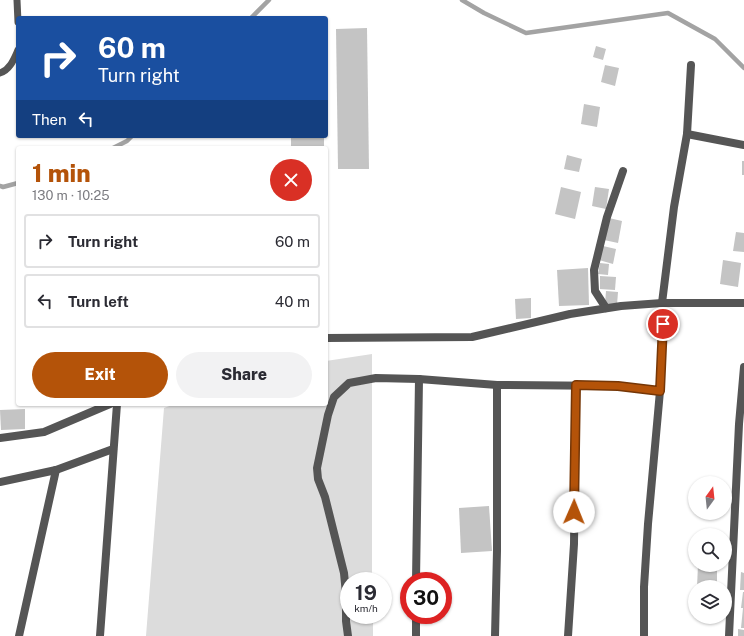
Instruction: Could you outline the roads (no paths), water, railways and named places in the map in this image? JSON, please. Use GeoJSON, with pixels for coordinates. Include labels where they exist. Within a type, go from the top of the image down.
{"type":"FeatureCollection","features":[{"type":"Feature","properties":{"kind":"street"},"geometry":{"type":"LineString","coordinates":[[662,303],[674,207],[687,134],[691,65]]}},
{"type":"Feature","properties":{"kind":"street"},"geometry":{"type":"LineString","coordinates":[[687,134],[744,145]]}},
{"type":"Feature","properties":{"kind":"street"},"geometry":{"type":"LineString","coordinates":[[606,308],[596,291],[594,270],[607,217],[623,171]]}},
{"type":"Feature","properties":{"kind":"street"},"geometry":{"type":"LineString","coordinates":[[328,338],[472,337],[570,314],[621,306],[662,303],[744,303]]}},
{"type":"Feature","properties":{"kind":"street"},"geometry":{"type":"LineString","coordinates":[[644,636],[644,587],[660,391],[663,324]]}},
{"type":"Feature","properties":{"kind":"street"},"geometry":{"type":"LineString","coordinates":[[729,636],[744,367]]}},
{"type":"Feature","properties":{"kind":"street"},"geometry":{"type":"LineString","coordinates":[[348,636],[344,573],[325,497],[318,478],[317,468],[328,415],[334,397],[349,383],[376,378],[419,379],[497,385],[618,386],[660,391]]}},
{"type":"Feature","properties":{"kind":"street"},"geometry":{"type":"LineString","coordinates":[[416,572],[419,379]]}},
{"type":"Feature","properties":{"kind":"street"},"geometry":{"type":"LineString","coordinates":[[495,636],[497,551],[497,385]]}},
{"type":"Feature","properties":{"kind":"street"},"geometry":{"type":"LineString","coordinates":[[568,636],[574,544],[576,385]]}},
{"type":"Feature","properties":{"kind":"street"},"geometry":{"type":"LineString","coordinates":[[0,438],[44,432],[105,406]]}},
{"type":"Feature","properties":{"kind":"street"},"geometry":{"type":"LineString","coordinates":[[100,636],[117,406]]}},
{"type":"Feature","properties":{"kind":"street"},"geometry":{"type":"LineString","coordinates":[[0,482],[56,470],[113,449]]}},
{"type":"Feature","properties":{"kind":"street"},"geometry":{"type":"LineString","coordinates":[[19,636],[56,470]]}},
{"type":"Feature","properties":{"kind":"street"},"geometry":{"type":"LineString","coordinates":[[416,624],[416,636]]}},
{"type":"Feature","properties":{"kind":"lane"},"geometry":{"type":"LineString","coordinates":[[17,0],[18,16]]}},
{"type":"Feature","properties":{"kind":"lane"},"geometry":{"type":"LineString","coordinates":[[0,73],[12,64],[16,55]]}},
{"type":"Feature","properties":{"kind":"waterway"},"geometry":{"type":"LineString","coordinates":[[253,16],[269,0]]}},
{"type":"Feature","properties":{"kind":"waterway"},"geometry":{"type":"LineString","coordinates":[[462,0],[484,13],[526,33],[668,13],[715,39],[744,68]]}},
{"type":"Feature","properties":{"kind":"waterway"},"geometry":{"type":"LineString","coordinates":[[117,146],[130,138]]}},
{"type":"Feature","properties":{"kind":"waterway"},"geometry":{"type":"LineString","coordinates":[[0,186],[3,187],[16,184]]}}]}
